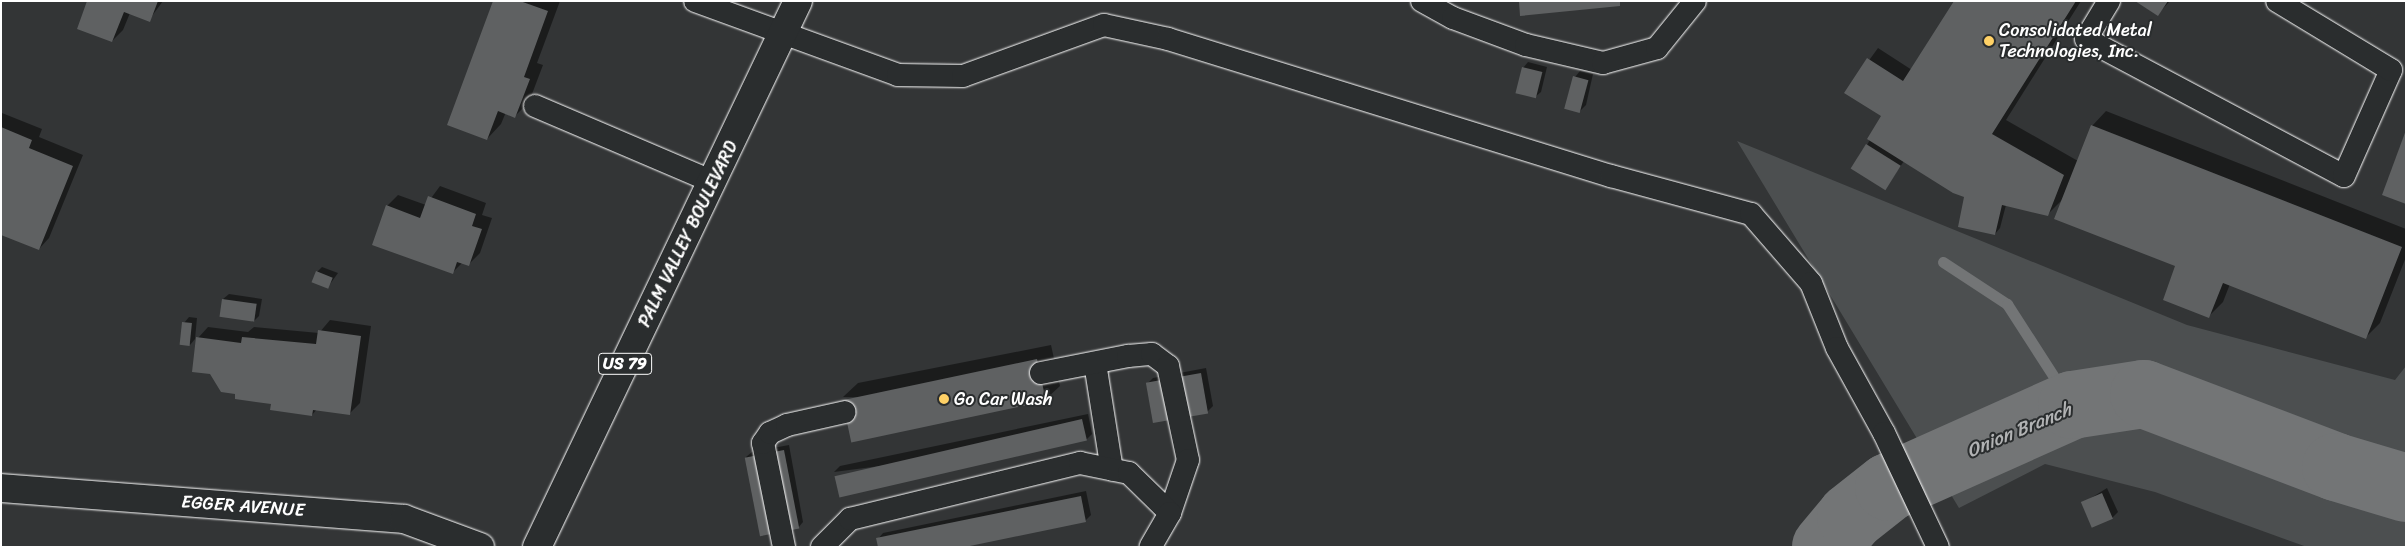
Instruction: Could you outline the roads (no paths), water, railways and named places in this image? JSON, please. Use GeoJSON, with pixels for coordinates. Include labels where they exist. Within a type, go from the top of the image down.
{"type":"FeatureCollection","features":[{"type":"Feature","properties":{"kind":"main road","name":"PALM VALLEY BOULEVARD"},"geometry":{"type":"LineString","coordinates":[[537,547],[798,1]]}},
{"type":"Feature","properties":{"kind":"main road","name":"EGGER AVENUE"},"geometry":{"type":"LineString","coordinates":[[1,488],[404,519],[480,547]]}},
{"type":"Feature","properties":{"kind":"lane"},"geometry":{"type":"LineString","coordinates":[[695,1],[898,75],[963,76],[1104,25],[1168,38],[1611,176],[1751,214],[1811,283],[1838,348],[1884,433],[1936,541]]}},
{"type":"Feature","properties":{"kind":"lane"},"geometry":{"type":"LineString","coordinates":[[1422,1],[1453,18],[1526,45],[1603,63],[1657,48],[1695,1]]}},
{"type":"Feature","properties":{"kind":"lane"},"geometry":{"type":"LineString","coordinates":[[2109,1],[2086,39],[2344,176],[2391,70],[2277,1]]}},
{"type":"Feature","properties":{"kind":"lane"},"geometry":{"type":"LineString","coordinates":[[535,106],[713,182]]}},
{"type":"Feature","properties":{"kind":"lane"},"geometry":{"type":"LineString","coordinates":[[1040,373],[1152,354],[1168,366],[1188,460],[1170,513],[1150,547]]}},
{"type":"Feature","properties":{"kind":"lane"},"geometry":{"type":"LineString","coordinates":[[1095,363],[1112,470]]}},
{"type":"Feature","properties":{"kind":"lane"},"geometry":{"type":"LineString","coordinates":[[784,547],[763,443],[770,433],[787,424],[845,412]]}},
{"type":"Feature","properties":{"kind":"lane"},"geometry":{"type":"LineString","coordinates":[[822,547],[850,520],[1080,463],[1129,473],[1170,513]]}},
{"type":"Feature","properties":{"kind":"waterway"},"geometry":{"type":"LineString","coordinates":[[1943,262],[2007,304],[2072,405]]}},
{"type":"Feature","properties":{"kind":"waterway","name":"Onion Branch"},"geometry":{"type":"LineString","coordinates":[[1826,547],[1851,517],[1889,487],[2072,405],[2144,394],[2336,467],[2406,488]]}},
{"type":"Feature","properties":{"kind":"place","name":"Consolidated Metal Technologies, Inc."},"geometry":{"type":"Point","coordinates":[1989,41]}},
{"type":"Feature","properties":{"kind":"place","name":"Go Car Wash"},"geometry":{"type":"Point","coordinates":[944,399]}}]}
